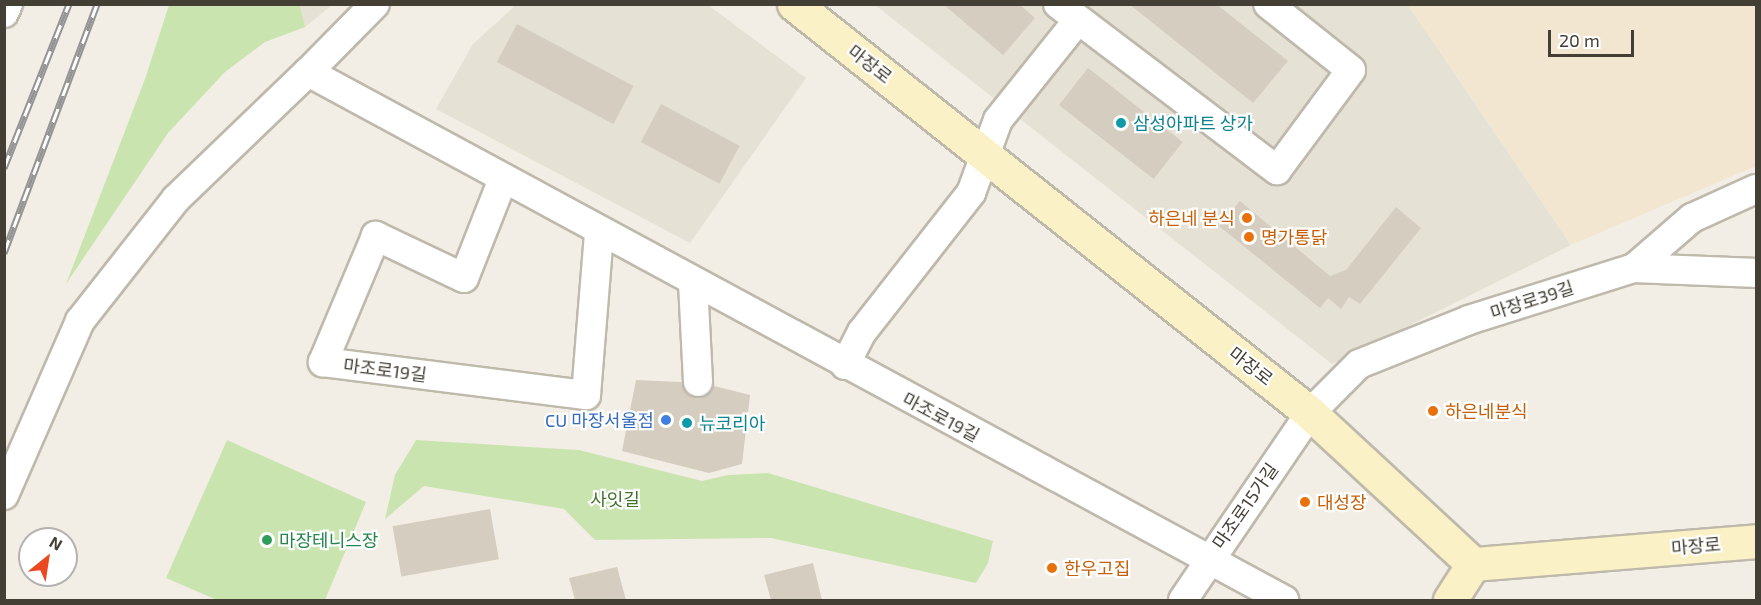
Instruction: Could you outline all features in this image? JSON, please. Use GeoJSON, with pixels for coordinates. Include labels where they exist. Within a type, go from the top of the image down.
{"type":"FeatureCollection","features":[{"type":"Feature","properties":{"kind":"main road","name":"마장로"},"geometry":{"type":"LineString","coordinates":[[794,4],[1310,413],[1473,564],[1756,541]]}},
{"type":"Feature","properties":{"kind":"main road"},"geometry":{"type":"LineString","coordinates":[[1450,600],[1473,564]]}},
{"type":"Feature","properties":{"kind":"street"},"geometry":{"type":"LineString","coordinates":[[4,13],[8,4]]}},
{"type":"Feature","properties":{"kind":"street"},"geometry":{"type":"LineString","coordinates":[[4,495],[80,321],[176,199],[375,4]]}},
{"type":"Feature","properties":{"kind":"street"},"geometry":{"type":"LineString","coordinates":[[845,365],[862,332],[971,193],[998,120],[1068,12],[1277,170],[1351,70],[1268,4]]}},
{"type":"Feature","properties":{"kind":"street","name":"마조로19길"},"geometry":{"type":"LineString","coordinates":[[308,72],[693,283],[1207,561],[1284,600]]}},
{"type":"Feature","properties":{"kind":"street","name":"마조로19길"},"geometry":{"type":"LineString","coordinates":[[503,179],[464,278],[376,236],[323,362],[586,395],[599,232]]}},
{"type":"Feature","properties":{"kind":"street","name":"마장로39길"},"geometry":{"type":"LineString","coordinates":[[1310,413],[1359,364],[1469,320],[1634,268],[1692,218],[1756,189]]}},
{"type":"Feature","properties":{"kind":"street"},"geometry":{"type":"LineString","coordinates":[[1634,268],[1756,273]]}},
{"type":"Feature","properties":{"kind":"street"},"geometry":{"type":"LineString","coordinates":[[693,283],[698,382]]}},
{"type":"Feature","properties":{"kind":"street","name":"마조로15가길"},"geometry":{"type":"LineString","coordinates":[[1183,600],[1207,561],[1310,413]]}},
{"type":"Feature","properties":{"kind":"shaded area"},"geometry":{"type":"Polygon","coordinates":[[[300,4],[332,5],[305,27],[300,4]]]}},
{"type":"Feature","properties":{"kind":"shaded area"},"geometry":{"type":"Polygon","coordinates":[[[516,5],[708,5],[806,78],[690,243],[436,109],[473,44],[516,5]]]}},
{"type":"Feature","properties":{"kind":"shaded area"},"geometry":{"type":"Polygon","coordinates":[[[875,5],[1408,5],[1571,245],[1332,364],[875,5]]]}},
{"type":"Feature","properties":{"kind":"shaded area"},"geometry":{"type":"Polygon","coordinates":[[[1408,5],[1756,5],[1756,166],[1571,245],[1408,5]]]}},
{"type":"Feature","properties":{"kind":"green space"},"geometry":{"type":"Polygon","coordinates":[[[169,5],[300,5],[305,27],[265,42],[225,72],[168,133],[66,284],[145,79],[169,5]]]}},
{"type":"Feature","properties":{"kind":"green space","name":"마장테니스장"},"geometry":{"type":"Polygon","coordinates":[[[227,440],[366,502],[325,600],[217,600],[166,578],[227,440]]]}},
{"type":"Feature","properties":{"kind":"green space","name":"사잇길"},"geometry":{"type":"Polygon","coordinates":[[[416,440],[579,450],[702,481],[728,475],[768,473],[993,541],[988,563],[976,583],[771,538],[595,540],[564,509],[424,486],[385,519],[395,475],[416,440]]]}},
{"type":"Feature","properties":{"kind":"building"},"geometry":{"type":"Polygon","coordinates":[[[943,4],[1019,4],[1035,18],[1003,55],[943,4]]]}},
{"type":"Feature","properties":{"kind":"building"},"geometry":{"type":"Polygon","coordinates":[[[1129,4],[1216,4],[1288,61],[1253,103],[1129,4]]]}},
{"type":"Feature","properties":{"kind":"building"},"geometry":{"type":"Polygon","coordinates":[[[517,24],[634,86],[613,124],[497,62],[517,24]]]}},
{"type":"Feature","properties":{"kind":"building","name":"삼성아파트 상가"},"geometry":{"type":"Polygon","coordinates":[[[1088,68],[1183,142],[1154,179],[1059,105],[1088,68]]]}},
{"type":"Feature","properties":{"kind":"building"},"geometry":{"type":"Polygon","coordinates":[[[661,104],[740,146],[719,184],[641,142],[661,104]]]}},
{"type":"Feature","properties":{"kind":"building"},"geometry":{"type":"Polygon","coordinates":[[[1240,201],[1330,276],[1346,270],[1396,207],[1421,228],[1360,304],[1349,297],[1341,309],[1328,298],[1320,308],[1219,226],[1240,201]]]}},
{"type":"Feature","properties":{"kind":"building","name":"뉴코리아"},"geometry":{"type":"Polygon","coordinates":[[[636,380],[702,383],[750,395],[742,464],[709,473],[622,451],[636,380]]]}},
{"type":"Feature","properties":{"kind":"building"},"geometry":{"type":"Polygon","coordinates":[[[490,509],[499,559],[401,576],[393,526],[490,509]]]}},
{"type":"Feature","properties":{"kind":"building"},"geometry":{"type":"Polygon","coordinates":[[[813,563],[822,600],[771,600],[764,575],[813,563]]]}},
{"type":"Feature","properties":{"kind":"building"},"geometry":{"type":"Polygon","coordinates":[[[617,567],[626,600],[575,600],[569,578],[617,567]]]}},
{"type":"Feature","properties":{"kind":"railway"},"geometry":{"type":"LineString","coordinates":[[4,168],[69,4]]}},
{"type":"Feature","properties":{"kind":"railway"},"geometry":{"type":"LineString","coordinates":[[4,253],[97,4]]}},
{"type":"Feature","properties":{"kind":"place","name":"삼성아파트 상가"},"geometry":{"type":"Point","coordinates":[1121,123]}},
{"type":"Feature","properties":{"kind":"place","name":"하은네 분식"},"geometry":{"type":"Point","coordinates":[1247,218]}},
{"type":"Feature","properties":{"kind":"place","name":"명가통닭"},"geometry":{"type":"Point","coordinates":[1249,237]}},
{"type":"Feature","properties":{"kind":"place","name":"하은네분식"},"geometry":{"type":"Point","coordinates":[1433,411]}},
{"type":"Feature","properties":{"kind":"place","name":"CU 마장서울점"},"geometry":{"type":"Point","coordinates":[666,420]}},
{"type":"Feature","properties":{"kind":"place","name":"뉴코리아"},"geometry":{"type":"Point","coordinates":[687,423]}},
{"type":"Feature","properties":{"kind":"place","name":"대성장"},"geometry":{"type":"Point","coordinates":[1305,502]}},
{"type":"Feature","properties":{"kind":"place","name":"마장테니스장"},"geometry":{"type":"Point","coordinates":[267,540]}},
{"type":"Feature","properties":{"kind":"place","name":"한우고집"},"geometry":{"type":"Point","coordinates":[1052,568]}}]}
